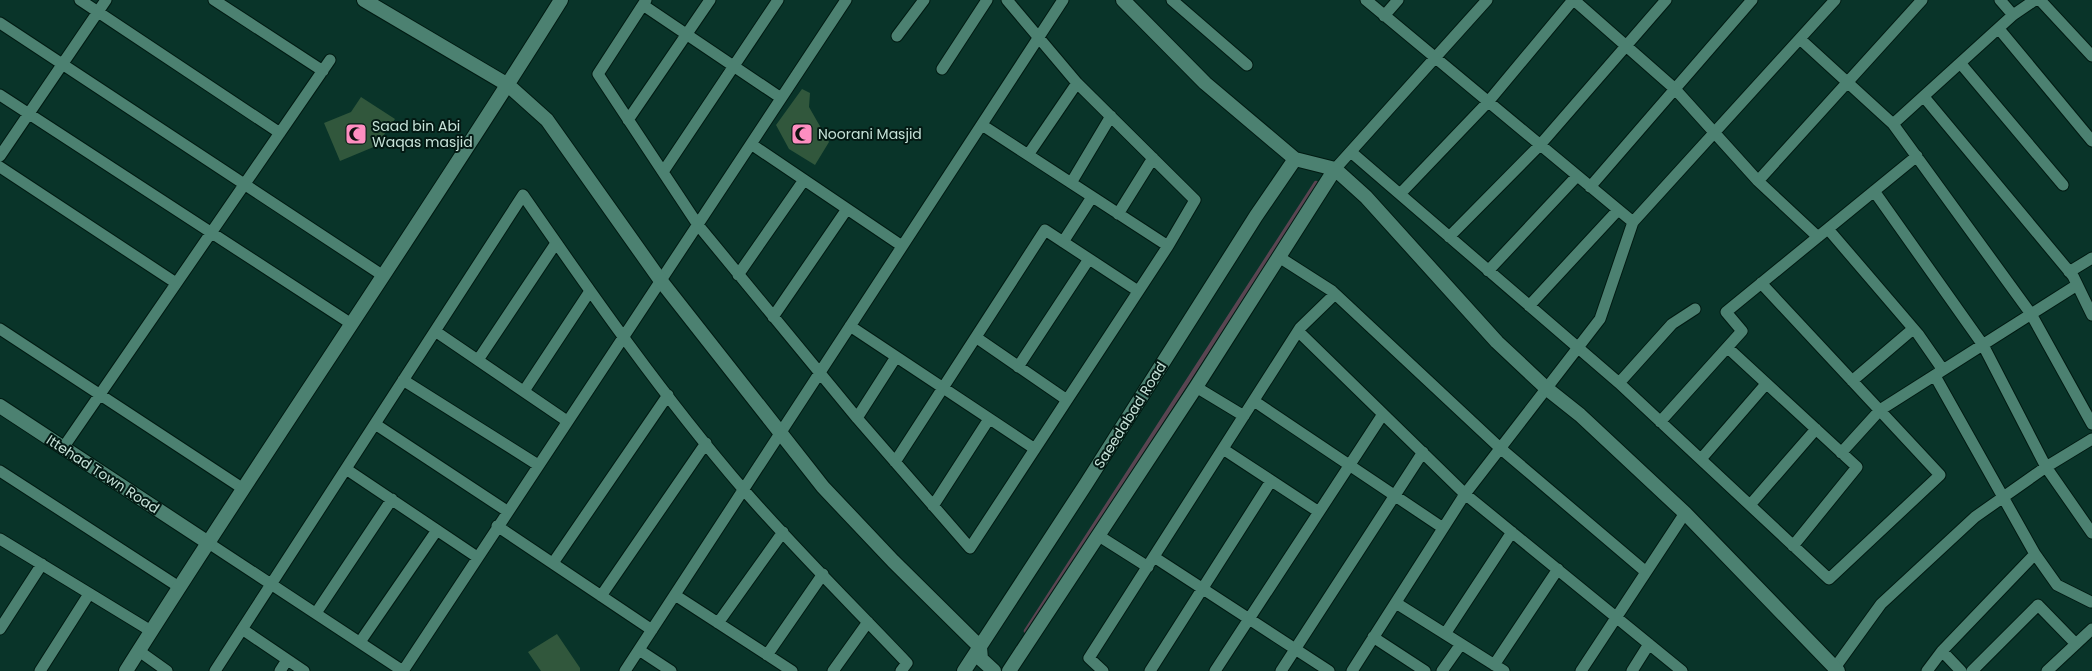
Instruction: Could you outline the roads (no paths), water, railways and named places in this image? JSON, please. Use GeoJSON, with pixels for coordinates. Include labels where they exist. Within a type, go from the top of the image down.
{"type":"FeatureCollection","features":[{"type":"Feature","properties":{"kind":"street"},"geometry":{"type":"LineString","coordinates":[[80,0],[280,133]]}},
{"type":"Feature","properties":{"kind":"street"},"geometry":{"type":"LineString","coordinates":[[0,156],[106,0]]}},
{"type":"Feature","properties":{"kind":"street"},"geometry":{"type":"LineString","coordinates":[[214,0],[323,71]]}},
{"type":"Feature","properties":{"kind":"street"},"geometry":{"type":"LineString","coordinates":[[364,0],[508,85],[546,120],[661,281],[823,486],[893,561],[980,647],[981,659],[994,671]]}},
{"type":"Feature","properties":{"kind":"street"},"geometry":{"type":"LineString","coordinates":[[126,671],[206,542],[508,85],[561,0]]}},
{"type":"Feature","properties":{"kind":"street"},"geometry":{"type":"LineString","coordinates":[[628,120],[710,0]]}},
{"type":"Feature","properties":{"kind":"street"},"geometry":{"type":"LineString","coordinates":[[663,172],[778,0]]}},
{"type":"Feature","properties":{"kind":"street"},"geometry":{"type":"LineString","coordinates":[[206,542],[403,671],[846,0]]}},
{"type":"Feature","properties":{"kind":"street"},"geometry":{"type":"LineString","coordinates":[[897,36],[924,0]]}},
{"type":"Feature","properties":{"kind":"street"},"geometry":{"type":"LineString","coordinates":[[942,68],[987,0]]}},
{"type":"Feature","properties":{"kind":"street"},"geometry":{"type":"LineString","coordinates":[[781,98],[686,34],[644,2],[598,74],[698,225],[857,418],[970,548],[1168,246],[1195,200],[1077,83],[1007,0]]}},
{"type":"Feature","properties":{"kind":"street"},"geometry":{"type":"LineString","coordinates":[[625,671],[1063,0]]}},
{"type":"Feature","properties":{"kind":"street"},"geometry":{"type":"LineString","coordinates":[[1123,0],[1204,83],[1295,159],[1335,168],[1366,197],[1497,342],[1546,388],[1580,415],[1685,513],[1835,670],[1882,604],[1975,518],[2046,467],[2092,439]]}},
{"type":"Feature","properties":{"kind":"street"},"geometry":{"type":"LineString","coordinates":[[1172,0],[1247,65]]}},
{"type":"Feature","properties":{"kind":"street"},"geometry":{"type":"LineString","coordinates":[[1366,0],[1633,222]]}},
{"type":"Feature","properties":{"kind":"street"},"geometry":{"type":"LineString","coordinates":[[1384,16],[1398,0]]}},
{"type":"Feature","properties":{"kind":"street"},"geometry":{"type":"LineString","coordinates":[[1009,671],[1196,387],[1335,168],[1488,0]]}},
{"type":"Feature","properties":{"kind":"street"},"geometry":{"type":"LineString","coordinates":[[1400,194],[1488,102],[1574,0],[1675,88],[1758,181],[1818,237]]}},
{"type":"Feature","properties":{"kind":"street"},"geometry":{"type":"LineString","coordinates":[[1449,237],[1540,145],[1666,0]]}},
{"type":"Feature","properties":{"kind":"street"},"geometry":{"type":"LineString","coordinates":[[1590,187],[1752,0]]}},
{"type":"Feature","properties":{"kind":"street"},"geometry":{"type":"LineString","coordinates":[[1352,671],[1465,494],[1600,319],[1633,222],[1835,0]]}},
{"type":"Feature","properties":{"kind":"street"},"geometry":{"type":"LineString","coordinates":[[1758,181],[1922,0]]}},
{"type":"Feature","properties":{"kind":"street"},"geometry":{"type":"LineString","coordinates":[[2000,0],[2013,15]]}},
{"type":"Feature","properties":{"kind":"street"},"geometry":{"type":"LineString","coordinates":[[1893,124],[2013,15],[2035,0]]}},
{"type":"Feature","properties":{"kind":"street"},"geometry":{"type":"LineString","coordinates":[[2040,0],[2092,56]]}},
{"type":"Feature","properties":{"kind":"street"},"geometry":{"type":"LineString","coordinates":[[0,23],[382,274]]}},
{"type":"Feature","properties":{"kind":"street"},"geometry":{"type":"LineString","coordinates":[[1999,29],[2092,141]]}},
{"type":"Feature","properties":{"kind":"street"},"geometry":{"type":"LineString","coordinates":[[1800,39],[1893,124],[2031,314],[2092,424]]}},
{"type":"Feature","properties":{"kind":"street"},"geometry":{"type":"LineString","coordinates":[[63,448],[330,60]]}},
{"type":"Feature","properties":{"kind":"street"},"geometry":{"type":"LineString","coordinates":[[1961,64],[2063,185]]}},
{"type":"Feature","properties":{"kind":"street"},"geometry":{"type":"LineString","coordinates":[[1028,155],[1077,83]]}},
{"type":"Feature","properties":{"kind":"street"},"geometry":{"type":"LineString","coordinates":[[0,96],[350,323]]}},
{"type":"Feature","properties":{"kind":"street"},"geometry":{"type":"LineString","coordinates":[[1924,97],[2069,272],[2092,314]]}},
{"type":"Feature","properties":{"kind":"street"},"geometry":{"type":"LineString","coordinates":[[1071,183],[1111,116]]}},
{"type":"Feature","properties":{"kind":"street"},"geometry":{"type":"LineString","coordinates":[[982,124],[1168,246]]}},
{"type":"Feature","properties":{"kind":"street"},"geometry":{"type":"LineString","coordinates":[[751,144],[902,246]]}},
{"type":"Feature","properties":{"kind":"street"},"geometry":{"type":"LineString","coordinates":[[1351,152],[1619,383],[1829,579],[1940,475],[1761,283]]}},
{"type":"Feature","properties":{"kind":"street"},"geometry":{"type":"LineString","coordinates":[[1660,422],[1742,331],[1726,312],[1917,156]]}},
{"type":"Feature","properties":{"kind":"street"},"geometry":{"type":"LineString","coordinates":[[1118,214],[1152,158]]}},
{"type":"Feature","properties":{"kind":"street","name":"Saeedabad Road"},"geometry":{"type":"LineString","coordinates":[[964,671],[1092,476],[1256,216],[1295,159]]}},
{"type":"Feature","properties":{"kind":"street"},"geometry":{"type":"LineString","coordinates":[[0,167],[176,283]]}},
{"type":"Feature","properties":{"kind":"street"},"geometry":{"type":"LineString","coordinates":[[1488,271],[1577,176]]}},
{"type":"Feature","properties":{"kind":"street"},"geometry":{"type":"LineString","coordinates":[[738,275],[804,180]]}},
{"type":"Feature","properties":{"kind":"street"},"geometry":{"type":"LineString","coordinates":[[1874,191],[1983,345],[2046,467],[2092,533]]}},
{"type":"Feature","properties":{"kind":"street"},"geometry":{"type":"LineString","coordinates":[[215,671],[523,196],[623,338],[706,443],[783,532],[907,663],[901,671]]}},
{"type":"Feature","properties":{"kind":"street"},"geometry":{"type":"LineString","coordinates":[[1063,242],[1092,196]]}},
{"type":"Feature","properties":{"kind":"street"},"geometry":{"type":"LineString","coordinates":[[773,317],[847,209]]}},
{"type":"Feature","properties":{"kind":"street"},"geometry":{"type":"LineString","coordinates":[[1529,306],[1618,210]]}},
{"type":"Feature","properties":{"kind":"street"},"geometry":{"type":"LineString","coordinates":[[1828,229],[1913,329],[1939,373],[2003,498],[2035,554],[2057,585],[2091,602]]}},
{"type":"Feature","properties":{"kind":"street"},"geometry":{"type":"LineString","coordinates":[[895,462],[1045,230],[1138,291]]}},
{"type":"Feature","properties":{"kind":"street"},"geometry":{"type":"LineString","coordinates":[[478,360],[556,243]]}},
{"type":"Feature","properties":{"kind":"street"},"geometry":{"type":"LineString","coordinates":[[1018,367],[1089,258]]}},
{"type":"Feature","properties":{"kind":"street"},"geometry":{"type":"LineString","coordinates":[[1279,258],[1335,294],[1500,448],[1646,572]]}},
{"type":"Feature","properties":{"kind":"street"},"geometry":{"type":"LineString","coordinates":[[2069,272],[2092,258]]}},
{"type":"Feature","properties":{"kind":"street"},"geometry":{"type":"LineString","coordinates":[[1841,452],[1880,410],[2077,285]]}},
{"type":"Feature","properties":{"kind":"street"},"geometry":{"type":"LineString","coordinates":[[524,391],[590,291]]}},
{"type":"Feature","properties":{"kind":"street"},"geometry":{"type":"LineString","coordinates":[[1103,671],[1089,658],[1298,332],[1335,294]]}},
{"type":"Feature","properties":{"kind":"street"},"geometry":{"type":"LineString","coordinates":[[1619,383],[1672,324],[1695,309]]}},
{"type":"Feature","properties":{"kind":"street"},"geometry":{"type":"LineString","coordinates":[[850,326],[1035,449]]}},
{"type":"Feature","properties":{"kind":"street"},"geometry":{"type":"LineString","coordinates":[[0,329],[242,488]]}},
{"type":"Feature","properties":{"kind":"street"},"geometry":{"type":"LineString","coordinates":[[1852,381],[1913,329]]}},
{"type":"Feature","properties":{"kind":"street"},"geometry":{"type":"LineString","coordinates":[[435,331],[567,421]]}},
{"type":"Feature","properties":{"kind":"street"},"geometry":{"type":"LineString","coordinates":[[1298,332],[1465,494],[1682,671]]}},
{"type":"Feature","properties":{"kind":"street"},"geometry":{"type":"LineString","coordinates":[[976,338],[1067,400]]}},
{"type":"Feature","properties":{"kind":"street"},"geometry":{"type":"LineString","coordinates":[[1728,348],[1857,467],[1793,546]]}},
{"type":"Feature","properties":{"kind":"street"},"geometry":{"type":"LineString","coordinates":[[857,418],[896,357]]}},
{"type":"Feature","properties":{"kind":"street"},"geometry":{"type":"LineString","coordinates":[[403,380],[538,465]]}},
{"type":"Feature","properties":{"kind":"street"},"geometry":{"type":"LineString","coordinates":[[1701,460],[1766,384]]}},
{"type":"Feature","properties":{"kind":"street"},"geometry":{"type":"LineString","coordinates":[[1196,387],[1244,416]]}},
{"type":"Feature","properties":{"kind":"street"},"geometry":{"type":"LineString","coordinates":[[553,564],[668,395]]}},
{"type":"Feature","properties":{"kind":"street"},"geometry":{"type":"LineString","coordinates":[[1254,401],[1443,528]]}},
{"type":"Feature","properties":{"kind":"street","name":"Ittehad Town Road"},"geometry":{"type":"LineString","coordinates":[[0,406],[206,542]]}},
{"type":"Feature","properties":{"kind":"street"},"geometry":{"type":"LineString","coordinates":[[1215,671],[1383,414]]}},
{"type":"Feature","properties":{"kind":"street"},"geometry":{"type":"LineString","coordinates":[[933,506],[990,419]]}},
{"type":"Feature","properties":{"kind":"street"},"geometry":{"type":"LineString","coordinates":[[375,424],[507,511]]}},
{"type":"Feature","properties":{"kind":"street"},"geometry":{"type":"LineString","coordinates":[[1750,505],[1816,429]]}},
{"type":"Feature","properties":{"kind":"street"},"geometry":{"type":"LineString","coordinates":[[601,596],[706,443]]}},
{"type":"Feature","properties":{"kind":"street"},"geometry":{"type":"LineString","coordinates":[[1223,449],[1319,512]]}},
{"type":"Feature","properties":{"kind":"street"},"geometry":{"type":"LineString","coordinates":[[1281,671],[1423,452]]}},
{"type":"Feature","properties":{"kind":"street"},"geometry":{"type":"LineString","coordinates":[[346,469],[477,557]]}},
{"type":"Feature","properties":{"kind":"street"},"geometry":{"type":"LineString","coordinates":[[0,471],[179,587]]}},
{"type":"Feature","properties":{"kind":"street"},"geometry":{"type":"LineString","coordinates":[[1150,671],[1271,481]]}},
{"type":"Feature","properties":{"kind":"street"},"geometry":{"type":"LineString","coordinates":[[316,613],[392,500]]}},
{"type":"Feature","properties":{"kind":"street"},"geometry":{"type":"LineString","coordinates":[[1581,671],[1685,513]]}},
{"type":"Feature","properties":{"kind":"street"},"geometry":{"type":"LineString","coordinates":[[497,526],[652,630]]}},
{"type":"Feature","properties":{"kind":"street"},"geometry":{"type":"LineString","coordinates":[[360,642],[437,530]]}},
{"type":"Feature","properties":{"kind":"street"},"geometry":{"type":"LineString","coordinates":[[718,623],[783,532]]}},
{"type":"Feature","properties":{"kind":"street"},"geometry":{"type":"LineString","coordinates":[[1445,634],[1512,532]]}},
{"type":"Feature","properties":{"kind":"street"},"geometry":{"type":"LineString","coordinates":[[1099,536],[1202,588],[1330,671]]}},
{"type":"Feature","properties":{"kind":"street"},"geometry":{"type":"LineString","coordinates":[[0,539],[150,632]]}},
{"type":"Feature","properties":{"kind":"street"},"geometry":{"type":"LineString","coordinates":[[1927,671],[1942,651],[2035,554]]}},
{"type":"Feature","properties":{"kind":"street"},"geometry":{"type":"LineString","coordinates":[[0,629],[42,564]]}},
{"type":"Feature","properties":{"kind":"street"},"geometry":{"type":"LineString","coordinates":[[1396,602],[1499,668],[1558,569]]}},
{"type":"Feature","properties":{"kind":"street"},"geometry":{"type":"LineString","coordinates":[[767,655],[823,574]]}},
{"type":"Feature","properties":{"kind":"street"},"geometry":{"type":"LineString","coordinates":[[40,671],[90,594]]}},
{"type":"Feature","properties":{"kind":"street"},"geometry":{"type":"LineString","coordinates":[[675,595],[792,671]]}},
{"type":"Feature","properties":{"kind":"street"},"geometry":{"type":"LineString","coordinates":[[1972,671],[2038,606],[2076,644]]}},
{"type":"Feature","properties":{"kind":"street"},"geometry":{"type":"LineString","coordinates":[[833,671],[868,622]]}},
{"type":"Feature","properties":{"kind":"street"},"geometry":{"type":"LineString","coordinates":[[242,629],[304,671]]}},
{"type":"Feature","properties":{"kind":"street"},"geometry":{"type":"LineString","coordinates":[[2047,671],[2092,629]]}},
{"type":"Feature","properties":{"kind":"street"},"geometry":{"type":"LineString","coordinates":[[1373,637],[1424,671]]}},
{"type":"Feature","properties":{"kind":"street"},"geometry":{"type":"LineString","coordinates":[[1442,671],[1461,644]]}},
{"type":"Feature","properties":{"kind":"street"},"geometry":{"type":"LineString","coordinates":[[1632,671],[1650,644]]}},
{"type":"Feature","properties":{"kind":"street"},"geometry":{"type":"LineString","coordinates":[[639,650],[672,671]]}},
{"type":"Feature","properties":{"kind":"street"},"geometry":{"type":"LineString","coordinates":[[139,651],[167,671]]}},
{"type":"Feature","properties":{"kind":"street"},"geometry":{"type":"LineString","coordinates":[[1942,651],[1961,671]]}},
{"type":"Feature","properties":{"kind":"street"},"geometry":{"type":"LineString","coordinates":[[280,671],[287,660]]}},
{"type":"Feature","properties":{"kind":"waterway"},"geometry":{"type":"LineString","coordinates":[[1026,631],[1316,183]]}},
{"type":"Feature","properties":{"kind":"place","name":"Saad bin Abi Waqas masjid"},"geometry":{"type":"Point","coordinates":[356,134]}},
{"type":"Feature","properties":{"kind":"place","name":"Noorani Masjid"},"geometry":{"type":"Point","coordinates":[802,134]}}]}
